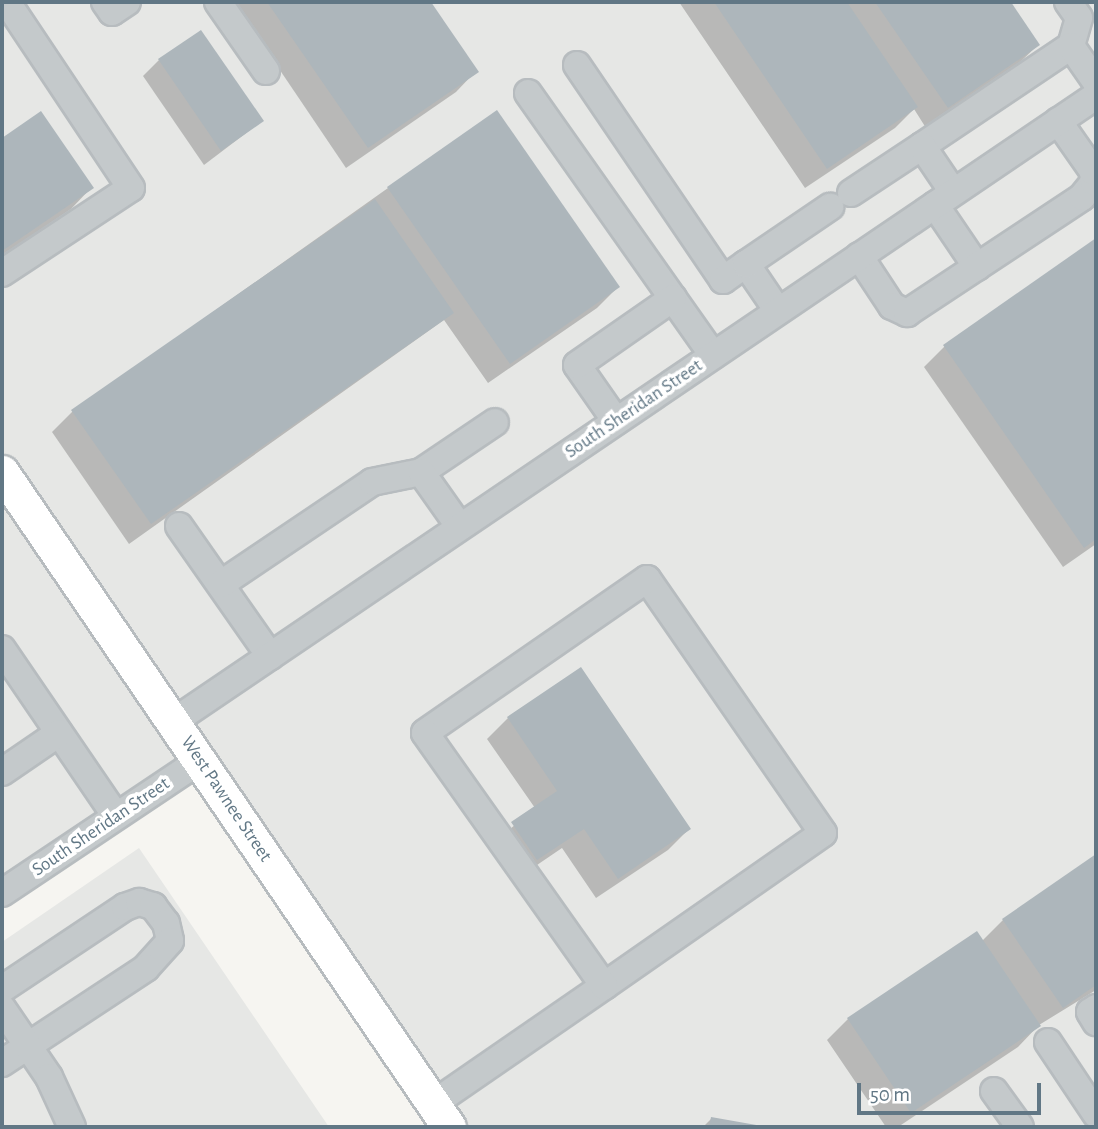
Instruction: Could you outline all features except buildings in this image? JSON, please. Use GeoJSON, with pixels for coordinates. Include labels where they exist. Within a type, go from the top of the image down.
{"type":"FeatureCollection","features":[{"type":"Feature","properties":{"kind":"main road","name":"West Pawnee Street"},"geometry":{"type":"LineString","coordinates":[[2,472],[441,1116]]}},
{"type":"Feature","properties":{"kind":"street"},"geometry":{"type":"LineString","coordinates":[[2,273],[131,188],[6,2]]}},
{"type":"Feature","properties":{"kind":"street"},"geometry":{"type":"LineString","coordinates":[[105,2],[112,12],[127,2]]}},
{"type":"Feature","properties":{"kind":"street"},"geometry":{"type":"LineString","coordinates":[[219,2],[266,71]]}},
{"type":"Feature","properties":{"kind":"street"},"geometry":{"type":"LineString","coordinates":[[577,65],[723,280],[1072,46],[1079,18],[1068,2]]}},
{"type":"Feature","properties":{"kind":"street"},"geometry":{"type":"LineString","coordinates":[[1072,46],[1096,82]]}},
{"type":"Feature","properties":{"kind":"street"},"geometry":{"type":"LineString","coordinates":[[528,93],[713,355]]}},
{"type":"Feature","properties":{"kind":"street","name":"South Sheridan Street"},"geometry":{"type":"LineString","coordinates":[[173,722],[1096,96]]}},
{"type":"Feature","properties":{"kind":"street"},"geometry":{"type":"LineString","coordinates":[[859,256],[892,306],[907,313],[1082,197],[1094,181],[1093,171],[1058,121]]}},
{"type":"Feature","properties":{"kind":"street"},"geometry":{"type":"LineString","coordinates":[[922,146],[977,267]]}},
{"type":"Feature","properties":{"kind":"street"},"geometry":{"type":"LineString","coordinates":[[746,264],[778,311]]}},
{"type":"Feature","properties":{"kind":"street"},"geometry":{"type":"LineString","coordinates":[[616,421],[577,365],[673,298]]}},
{"type":"Feature","properties":{"kind":"street"},"geometry":{"type":"LineString","coordinates":[[221,584],[372,482],[421,471],[495,422]]}},
{"type":"Feature","properties":{"kind":"street"},"geometry":{"type":"LineString","coordinates":[[421,471],[460,527]]}},
{"type":"Feature","properties":{"kind":"street"},"geometry":{"type":"LineString","coordinates":[[180,526],[270,656]]}},
{"type":"Feature","properties":{"kind":"street"},"geometry":{"type":"LineString","coordinates":[[441,1116],[604,986],[823,833],[647,579],[425,733],[604,986]]}},
{"type":"Feature","properties":{"kind":"street"},"geometry":{"type":"LineString","coordinates":[[2,649],[117,816]]}},
{"type":"Feature","properties":{"kind":"street"},"geometry":{"type":"LineString","coordinates":[[2,772],[60,733]]}},
{"type":"Feature","properties":{"kind":"street","name":"South Sheridan Street"},"geometry":{"type":"LineString","coordinates":[[2,893],[199,761]]}},
{"type":"Feature","properties":{"kind":"street"},"geometry":{"type":"LineString","coordinates":[[2,989],[125,907],[139,901],[153,906],[166,923],[170,941],[146,968],[2,1063]]}},
{"type":"Feature","properties":{"kind":"street"},"geometry":{"type":"LineString","coordinates":[[2,1008],[49,1077],[72,1127]]}},
{"type":"Feature","properties":{"kind":"street"},"geometry":{"type":"LineString","coordinates":[[1096,1008],[1090,1012],[1096,1022]]}},
{"type":"Feature","properties":{"kind":"street"},"geometry":{"type":"LineString","coordinates":[[1048,1042],[1096,1116],[1084,1127]]}},
{"type":"Feature","properties":{"kind":"street"},"geometry":{"type":"LineString","coordinates":[[994,1091],[1020,1127]]}},
{"type":"Feature","properties":{"kind":"shaded area"},"geometry":{"type":"Polygon","coordinates":[[[2,2],[1096,2],[1096,1127],[449,1127],[199,761],[2,891],[2,2]]]}},
{"type":"Feature","properties":{"kind":"shaded area"},"geometry":{"type":"Polygon","coordinates":[[[139,848],[329,1127],[2,1127],[2,942],[139,848]]]}}]}
